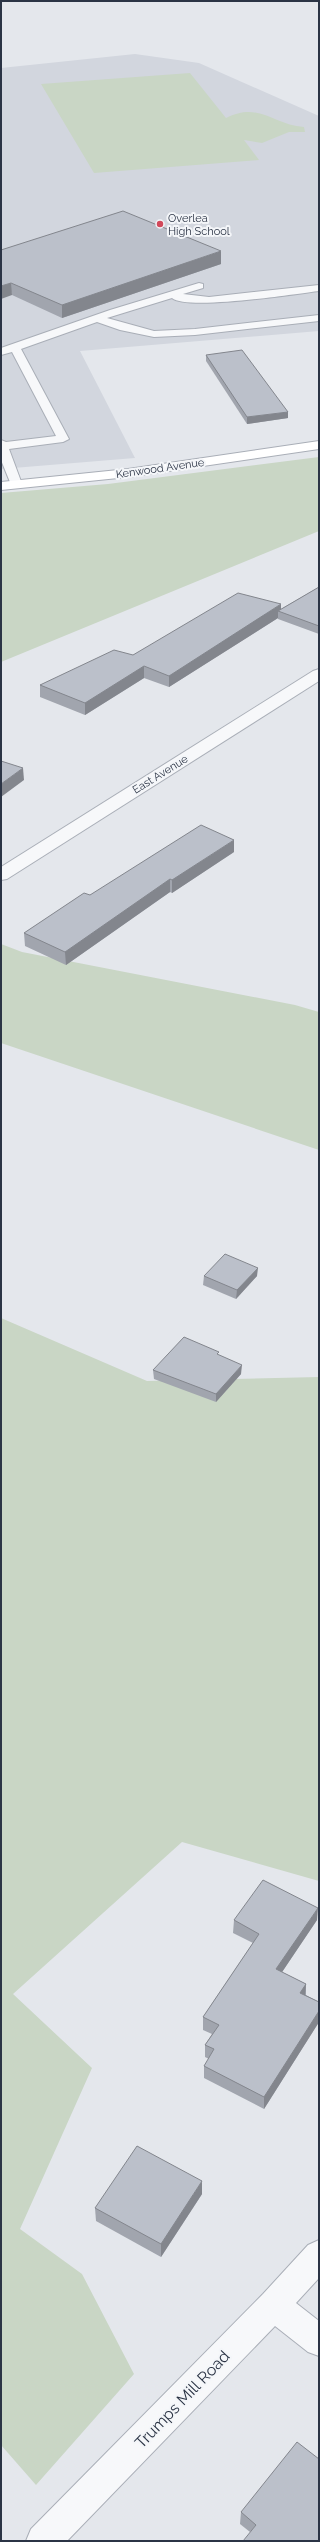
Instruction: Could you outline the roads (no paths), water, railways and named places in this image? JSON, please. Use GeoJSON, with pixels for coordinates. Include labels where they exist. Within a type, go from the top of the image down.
{"type":"FeatureCollection","features":[{"type":"Feature","properties":{"kind":"main road","name":"Kenwood Avenue"},"geometry":{"type":"LineString","coordinates":[[1,486],[128,473],[319,445]]}},
{"type":"Feature","properties":{"kind":"street","name":"East Avenue"},"geometry":{"type":"LineString","coordinates":[[1,875],[319,674]]}},
{"type":"Feature","properties":{"kind":"street","name":"Trumps Mill Road"},"geometry":{"type":"LineString","coordinates":[[43,2541],[274,2305],[319,2255]]}},
{"type":"Feature","properties":{"kind":"street"},"geometry":{"type":"LineString","coordinates":[[274,2305],[319,2341]]}},
{"type":"Feature","properties":{"kind":"lane"},"geometry":{"type":"LineString","coordinates":[[1,352],[96,318],[200,286]]}},
{"type":"Feature","properties":{"kind":"lane"},"geometry":{"type":"LineString","coordinates":[[166,296],[209,300],[319,288]]}},
{"type":"Feature","properties":{"kind":"lane"},"geometry":{"type":"LineString","coordinates":[[96,318],[124,328],[160,334],[319,318]]}},
{"type":"Feature","properties":{"kind":"lane"},"geometry":{"type":"LineString","coordinates":[[15,347],[63,439],[2,445],[16,484]]}},
{"type":"Feature","properties":{"kind":"place","name":"Overlea High School"},"geometry":{"type":"Point","coordinates":[160,224]}}]}
